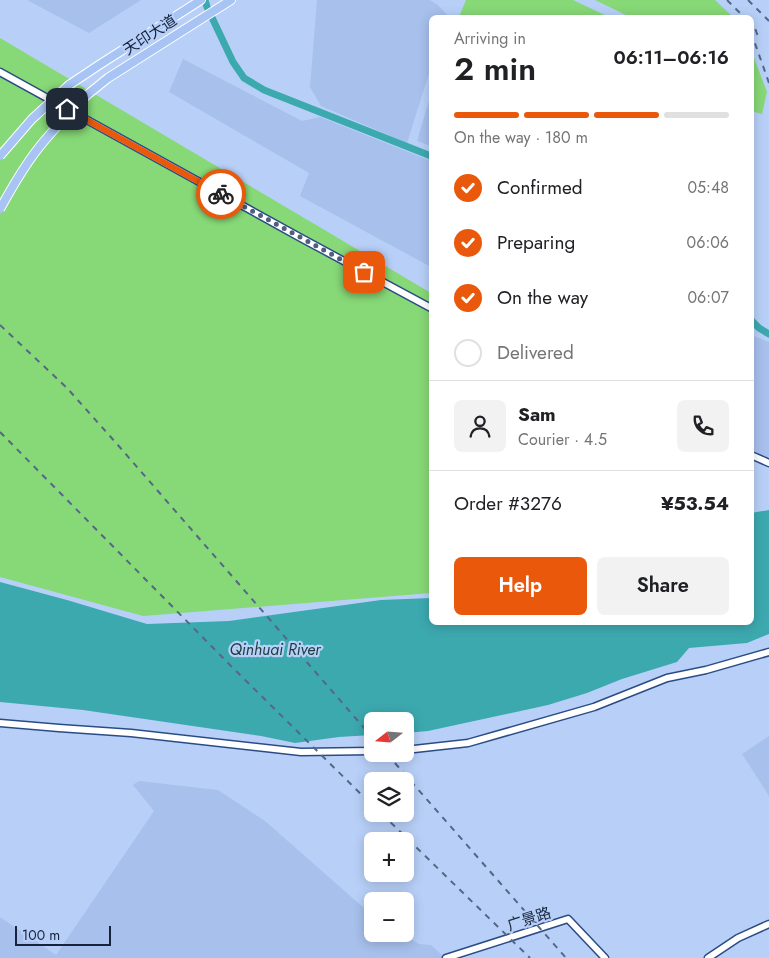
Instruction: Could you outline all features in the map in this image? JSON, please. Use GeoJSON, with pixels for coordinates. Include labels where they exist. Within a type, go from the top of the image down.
{"type":"FeatureCollection","features":[{"type":"Feature","properties":{"kind":"main road","name":"天印大道"},"geometry":{"type":"LineString","coordinates":[[0,156],[32,119],[69,85],[201,0]]}},
{"type":"Feature","properties":{"kind":"main road","name":"天印大道"},"geometry":{"type":"LineString","coordinates":[[0,209],[38,149],[52,131],[87,95],[108,78],[230,0]]}},
{"type":"Feature","properties":{"kind":"street"},"geometry":{"type":"LineString","coordinates":[[0,72],[429,307]]}},
{"type":"Feature","properties":{"kind":"street"},"geometry":{"type":"LineString","coordinates":[[754,456],[769,463]]}},
{"type":"Feature","properties":{"kind":"street"},"geometry":{"type":"LineString","coordinates":[[414,749],[468,743],[594,707],[667,678],[706,670],[769,652]]}},
{"type":"Feature","properties":{"kind":"street"},"geometry":{"type":"LineString","coordinates":[[0,723],[131,732],[301,752],[364,751]]}},
{"type":"Feature","properties":{"kind":"street","name":"广景路"},"geometry":{"type":"LineString","coordinates":[[446,958],[568,919],[605,958]]}},
{"type":"Feature","properties":{"kind":"street"},"geometry":{"type":"LineString","coordinates":[[708,958],[738,938],[769,924]]}},
{"type":"Feature","properties":{"kind":"shaded area"},"geometry":{"type":"Polygon","coordinates":[[[27,0],[141,0],[89,33],[27,0]]]}},
{"type":"Feature","properties":{"kind":"shaded area"},"geometry":{"type":"Polygon","coordinates":[[[317,0],[430,0],[438,5],[447,15],[429,15],[429,73],[407,143],[321,106],[310,87],[317,0]]]}},
{"type":"Feature","properties":{"kind":"shaded area"},"geometry":{"type":"Polygon","coordinates":[[[183,59],[302,121],[320,117],[429,160],[429,266],[300,196],[309,173],[169,92],[183,59]]]}},
{"type":"Feature","properties":{"kind":"shaded area"},"geometry":{"type":"Polygon","coordinates":[[[429,101],[429,145],[417,141],[429,101]]]}},
{"type":"Feature","properties":{"kind":"shaded area"},"geometry":{"type":"Polygon","coordinates":[[[754,336],[769,342],[768,458],[754,451],[754,336]]]}},
{"type":"Feature","properties":{"kind":"shaded area"},"geometry":{"type":"Polygon","coordinates":[[[769,736],[769,796],[742,754],[769,736]]]}},
{"type":"Feature","properties":{"kind":"shaded area"},"geometry":{"type":"Polygon","coordinates":[[[139,781],[218,790],[265,821],[364,908],[364,942],[414,941],[419,944],[431,945],[445,958],[0,958],[0,917],[56,955],[154,811],[133,785],[139,781]]]}},
{"type":"Feature","properties":{"kind":"green space"},"geometry":{"type":"Polygon","coordinates":[[[466,0],[573,0],[605,15],[460,15],[466,0]]]}},
{"type":"Feature","properties":{"kind":"green space"},"geometry":{"type":"Polygon","coordinates":[[[595,0],[715,0],[731,15],[626,15],[595,0]]]}},
{"type":"Feature","properties":{"kind":"green space"},"geometry":{"type":"Polygon","coordinates":[[[0,38],[429,292],[429,593],[143,616],[0,577],[0,38]]]}},
{"type":"Feature","properties":{"kind":"green space"},"geometry":{"type":"Polygon","coordinates":[[[754,58],[767,92],[762,114],[754,112],[754,58]]]}},
{"type":"Feature","properties":{"kind":"water","name":"Qinhuai River"},"geometry":{"type":"Polygon","coordinates":[[[769,510],[769,634],[747,643],[689,648],[677,662],[548,705],[428,731],[414,732],[414,712],[364,712],[364,735],[295,743],[261,736],[83,710],[0,702],[0,582],[147,624],[229,621],[381,600],[429,598],[429,625],[754,625],[754,512],[769,510]]]}},
{"type":"Feature","properties":{"kind":"waterway"},"geometry":{"type":"LineString","coordinates":[[205,0],[233,62],[244,78],[264,90],[429,155]]}},
{"type":"Feature","properties":{"kind":"waterway"},"geometry":{"type":"LineString","coordinates":[[754,323],[769,334]]}},
{"type":"Feature","properties":{"kind":"railway"},"geometry":{"type":"LineString","coordinates":[[727,0],[742,15]]}},
{"type":"Feature","properties":{"kind":"railway"},"geometry":{"type":"LineString","coordinates":[[748,0],[769,21]]}},
{"type":"Feature","properties":{"kind":"railway"},"geometry":{"type":"LineString","coordinates":[[754,26],[759,39]]}},
{"type":"Feature","properties":{"kind":"railway"},"geometry":{"type":"LineString","coordinates":[[754,40],[769,83]]}},
{"type":"Feature","properties":{"kind":"railway"},"geometry":{"type":"LineString","coordinates":[[0,325],[67,388],[364,728]]}},
{"type":"Feature","properties":{"kind":"railway"},"geometry":{"type":"LineString","coordinates":[[0,432],[232,667],[364,797]]}},
{"type":"Feature","properties":{"kind":"railway"},"geometry":{"type":"LineString","coordinates":[[394,762],[566,958]]}},
{"type":"Feature","properties":{"kind":"railway"},"geometry":{"type":"LineString","coordinates":[[390,822],[530,958]]}},
{"type":"Feature","properties":{"kind":"way so far"},"geometry":{"type":"LineString","coordinates":[[221,194],[364,272]]}},
{"type":"Feature","properties":{"kind":"route"},"geometry":{"type":"LineString","coordinates":[[67,109],[221,194]]}}]}
